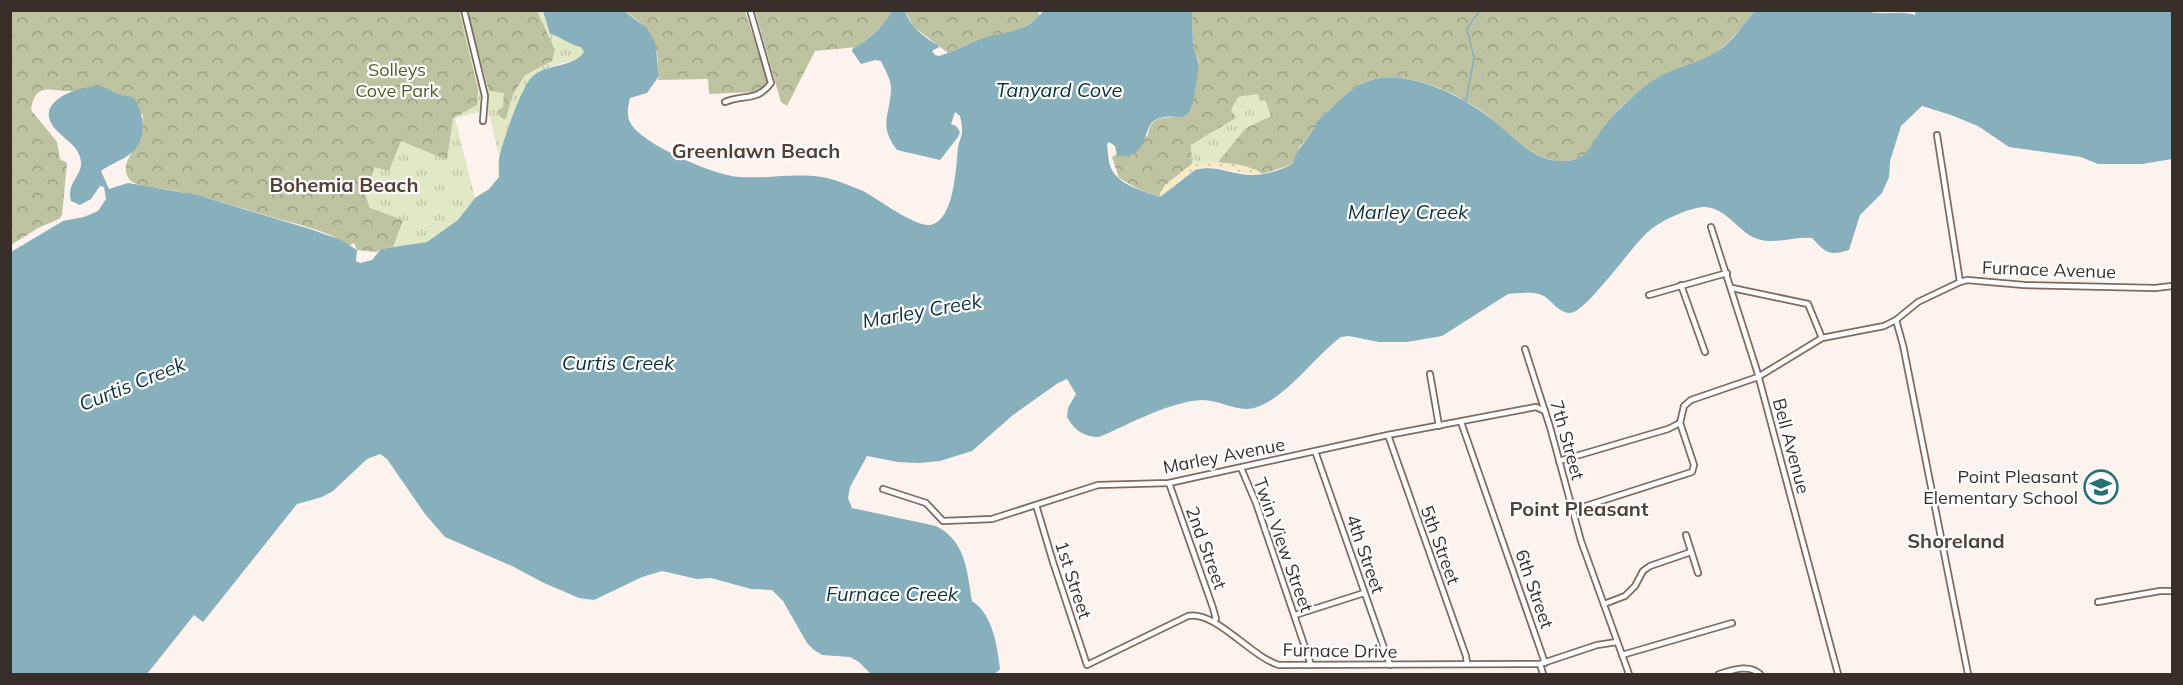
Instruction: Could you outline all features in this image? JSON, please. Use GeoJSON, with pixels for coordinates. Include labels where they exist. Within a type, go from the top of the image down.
{"type":"FeatureCollection","features":[{"type":"Feature","properties":{"kind":"street"},"geometry":{"type":"LineString","coordinates":[[464,10],[485,96],[483,121]]}},
{"type":"Feature","properties":{"kind":"street"},"geometry":{"type":"LineString","coordinates":[[725,102],[755,96],[762,93],[771,83],[750,10]]}},
{"type":"Feature","properties":{"kind":"street"},"geometry":{"type":"LineString","coordinates":[[1937,135],[1960,282]]}},
{"type":"Feature","properties":{"kind":"street","name":"Bell Avenue"},"geometry":{"type":"LineString","coordinates":[[1711,226],[1758,377],[1838,675]]}},
{"type":"Feature","properties":{"kind":"street"},"geometry":{"type":"LineString","coordinates":[[1649,295],[1727,273]]}},
{"type":"Feature","properties":{"kind":"street","name":"Furnace Avenue"},"geometry":{"type":"LineString","coordinates":[[1680,423],[1684,406],[1691,400],[1758,377],[1822,338],[1884,326],[1896,320],[1918,302],[1967,280],[2024,285],[2172,286]]}},
{"type":"Feature","properties":{"kind":"street"},"geometry":{"type":"LineString","coordinates":[[1681,285],[1705,352]]}},
{"type":"Feature","properties":{"kind":"street"},"geometry":{"type":"LineString","coordinates":[[1732,288],[1808,304],[1822,338]]}},
{"type":"Feature","properties":{"kind":"street"},"geometry":{"type":"LineString","coordinates":[[1896,320],[1903,345],[1968,675]]}},
{"type":"Feature","properties":{"kind":"street","name":"7th Street"},"geometry":{"type":"LineString","coordinates":[[1525,349],[1573,510],[1629,675]]}},
{"type":"Feature","properties":{"kind":"street"},"geometry":{"type":"LineString","coordinates":[[1430,375],[1439,426]]}},
{"type":"Feature","properties":{"kind":"street","name":"Marley Avenue"},"geometry":{"type":"LineString","coordinates":[[883,489],[926,503],[943,521],[992,519],[1098,484],[1169,483],[1388,435],[1536,407],[1545,411]]}},
{"type":"Feature","properties":{"kind":"street","name":"6th Street"},"geometry":{"type":"LineString","coordinates":[[1461,422],[1542,663],[1543,675]]}},
{"type":"Feature","properties":{"kind":"street"},"geometry":{"type":"LineString","coordinates":[[1559,461],[1668,429],[1680,423],[1694,465],[1692,472],[1573,510]]}},
{"type":"Feature","properties":{"kind":"street","name":"5th Street"},"geometry":{"type":"LineString","coordinates":[[1388,435],[1467,664]]}},
{"type":"Feature","properties":{"kind":"street","name":"4th Street"},"geometry":{"type":"LineString","coordinates":[[1316,451],[1390,665]]}},
{"type":"Feature","properties":{"kind":"street","name":"Twin View Street"},"geometry":{"type":"LineString","coordinates":[[1241,468],[1311,665]]}},
{"type":"Feature","properties":{"kind":"street","name":"2nd Street"},"geometry":{"type":"LineString","coordinates":[[1169,483],[1213,608],[1216,619],[1213,621]]}},
{"type":"Feature","properties":{"kind":"street","name":"1st Street"},"geometry":{"type":"LineString","coordinates":[[1035,505],[1086,664]]}},
{"type":"Feature","properties":{"kind":"street"},"geometry":{"type":"LineString","coordinates":[[1686,535],[1698,573]]}},
{"type":"Feature","properties":{"kind":"street"},"geometry":{"type":"LineString","coordinates":[[1604,604],[1626,596],[1635,586],[1643,571],[1650,566],[1691,552]]}},
{"type":"Feature","properties":{"kind":"street"},"geometry":{"type":"LineString","coordinates":[[2098,602],[2172,591]]}},
{"type":"Feature","properties":{"kind":"street"},"geometry":{"type":"LineString","coordinates":[[1295,615],[1364,592]]}},
{"type":"Feature","properties":{"kind":"street","name":"Furnace Drive"},"geometry":{"type":"LineString","coordinates":[[1086,664],[1188,616],[1199,615],[1213,621],[1266,660],[1279,665],[1542,663],[1597,645],[1617,642]]}},
{"type":"Feature","properties":{"kind":"street"},"geometry":{"type":"LineString","coordinates":[[1622,656],[1732,623]]}},
{"type":"Feature","properties":{"kind":"street"},"geometry":{"type":"LineString","coordinates":[[1719,675],[1745,668],[1760,675]]}},
{"type":"Feature","properties":{"kind":"green space"},"geometry":{"type":"Polygon","coordinates":[[[1036,10],[1040,15],[1038,19],[1015,32],[977,40],[948,53],[914,27],[905,11],[1036,10]]]}},
{"type":"Feature","properties":{"kind":"green space"},"geometry":{"type":"Polygon","coordinates":[[[11,11],[459,11],[478,90],[477,105],[453,118],[447,160],[401,141],[389,171],[375,167],[365,195],[370,208],[403,220],[393,247],[377,252],[357,250],[354,243],[348,246],[332,236],[313,229],[220,202],[133,182],[127,175],[126,165],[140,139],[143,115],[103,87],[77,91],[44,90],[36,95],[31,110],[57,142],[60,159],[67,163],[62,215],[59,219],[38,228],[11,245],[11,11]]]}},
{"type":"Feature","properties":{"kind":"green space","name":"Solleys Cove Park"},"geometry":{"type":"Polygon","coordinates":[[[300,11],[543,11],[550,34],[582,47],[584,52],[573,60],[550,67],[530,83],[517,105],[499,155],[488,110],[455,118],[475,198],[459,220],[427,242],[381,249],[300,11]]]}},
{"type":"Feature","properties":{"kind":"green space"},"geometry":{"type":"Polygon","coordinates":[[[467,11],[537,11],[555,50],[552,61],[525,75],[512,96],[506,119],[498,114],[498,110],[503,107],[504,93],[489,91],[467,11]]]}},
{"type":"Feature","properties":{"kind":"green space"},"geometry":{"type":"Polygon","coordinates":[[[624,11],[745,11],[768,83],[754,92],[709,94],[708,79],[658,80],[657,54],[652,38],[642,24],[624,11]]]}},
{"type":"Feature","properties":{"kind":"green space"},"geometry":{"type":"Polygon","coordinates":[[[755,11],[892,11],[890,18],[861,45],[815,51],[787,106],[781,102],[755,11]]]}},
{"type":"Feature","properties":{"kind":"green space"},"geometry":{"type":"Polygon","coordinates":[[[1192,11],[1755,11],[1734,37],[1715,54],[1665,73],[1636,94],[1611,118],[1590,150],[1581,157],[1567,161],[1540,156],[1516,140],[1483,112],[1458,97],[1412,80],[1382,78],[1367,81],[1353,88],[1317,121],[1317,128],[1300,146],[1294,164],[1262,174],[1256,170],[1218,162],[1246,128],[1271,116],[1265,100],[1260,101],[1258,94],[1238,97],[1231,110],[1236,118],[1191,145],[1192,164],[1165,185],[1160,197],[1138,189],[1119,178],[1112,157],[1148,135],[1155,121],[1180,116],[1191,108],[1199,62],[1193,49],[1192,11]]]}},
{"type":"Feature","properties":{"kind":"green space"},"geometry":{"type":"Polygon","coordinates":[[[1258,94],[1265,100],[1271,116],[1246,128],[1218,162],[1192,164],[1191,145],[1235,119],[1231,110],[1238,97],[1258,94]]]}},
{"type":"Feature","properties":{"kind":"sand"},"geometry":{"type":"Polygon","coordinates":[[[1208,162],[1244,166],[1262,174],[1211,167],[1203,168],[1186,176],[1160,197],[1165,185],[1192,164],[1208,162]]]}},
{"type":"Feature","properties":{"kind":"water"},"geometry":{"type":"Polygon","coordinates":[[[1916,10],[2172,11],[2172,159],[2142,164],[2098,164],[2081,157],[2009,147],[1978,126],[1922,106],[1901,126],[1890,161],[1889,177],[1882,193],[1860,215],[1849,250],[1837,253],[1828,252],[1812,238],[1765,241],[1751,236],[1718,211],[1711,208],[1697,208],[1674,216],[1649,231],[1598,291],[1577,310],[1570,313],[1562,311],[1544,296],[1536,293],[1508,294],[1442,336],[1407,342],[1379,342],[1349,336],[1341,337],[1290,385],[1268,402],[1257,407],[1244,409],[1210,401],[1190,401],[1094,437],[1080,432],[1067,417],[1068,408],[1076,394],[1067,379],[1013,415],[972,451],[940,461],[919,463],[898,462],[867,456],[850,487],[848,498],[852,508],[936,526],[954,540],[963,558],[972,601],[985,614],[993,631],[1000,669],[995,674],[871,674],[850,657],[822,655],[814,650],[807,643],[783,601],[772,590],[751,589],[711,578],[697,579],[662,571],[642,577],[594,600],[579,598],[445,537],[425,514],[387,459],[380,454],[367,459],[333,491],[322,497],[297,504],[203,622],[194,615],[147,674],[11,674],[11,252],[63,221],[84,217],[98,211],[106,199],[104,187],[100,186],[91,199],[80,205],[71,201],[72,184],[81,167],[80,156],[74,146],[56,130],[49,117],[50,108],[55,101],[74,91],[95,86],[104,87],[115,93],[133,97],[140,111],[143,127],[140,142],[127,156],[101,171],[109,189],[128,183],[197,195],[341,240],[357,250],[356,261],[360,263],[372,260],[381,249],[427,242],[458,220],[475,198],[489,189],[499,177],[502,146],[514,112],[529,81],[539,72],[574,61],[584,52],[581,47],[550,34],[543,11],[624,11],[647,28],[655,42],[659,76],[647,93],[630,98],[628,115],[629,121],[638,132],[665,150],[714,171],[740,177],[816,176],[832,179],[865,192],[916,222],[930,225],[945,214],[953,191],[958,147],[962,134],[960,116],[955,112],[951,124],[956,126],[960,132],[958,137],[940,160],[897,150],[891,141],[886,127],[891,89],[888,75],[881,61],[875,60],[861,64],[852,51],[886,21],[892,11],[905,11],[910,22],[918,31],[938,45],[939,47],[932,51],[939,56],[975,41],[1021,28],[1036,19],[1043,11],[1192,11],[1193,46],[1199,65],[1193,103],[1189,112],[1183,117],[1165,117],[1155,120],[1140,148],[1128,156],[1117,156],[1115,146],[1109,142],[1107,144],[1110,165],[1120,179],[1132,187],[1160,197],[1195,170],[1202,168],[1257,175],[1273,172],[1293,164],[1298,151],[1313,131],[1317,121],[1356,86],[1380,78],[1417,81],[1436,87],[1488,116],[1520,144],[1542,157],[1559,161],[1576,159],[1586,152],[1611,118],[1643,88],[1662,75],[1700,60],[1724,47],[1755,11],[1865,11],[1915,15],[1916,10]]]}},
{"type":"Feature","properties":{"kind":"waterway"},"geometry":{"type":"LineString","coordinates":[[1466,101],[1474,58],[1467,29],[1480,10]]}},
{"type":"Feature","properties":{"kind":"place","name":"Point Pleasant Elementary School"},"geometry":{"type":"Point","coordinates":[2101,487]}},
{"type":"Feature","properties":{"kind":"district","name":"Greenlawn Beach"},"geometry":{"type":"Point","coordinates":[756,151]}},
{"type":"Feature","properties":{"kind":"district","name":"Bohemia Beach"},"geometry":{"type":"Point","coordinates":[344,185]}},
{"type":"Feature","properties":{"kind":"district","name":"Point Pleasant"},"geometry":{"type":"Point","coordinates":[1579,509]}},
{"type":"Feature","properties":{"kind":"district","name":"Shoreland"},"geometry":{"type":"Point","coordinates":[1956,541]}},
{"type":"Feature","properties":{"kind":"water label","name":"Tanyard Cove"},"geometry":{"type":"Point","coordinates":[1059,90]}},
{"type":"Feature","properties":{"kind":"water label","name":"Marley Creek"},"geometry":{"type":"Point","coordinates":[1408,212]}},
{"type":"Feature","properties":{"kind":"water label","name":"Marley Creek"},"geometry":{"type":"Point","coordinates":[922,311]}},
{"type":"Feature","properties":{"kind":"water label","name":"Curtis Creek"},"geometry":{"type":"Point","coordinates":[618,363]}},
{"type":"Feature","properties":{"kind":"water label","name":"Curtis Creek"},"geometry":{"type":"Point","coordinates":[132,384]}},
{"type":"Feature","properties":{"kind":"water label","name":"Furnace Creek"},"geometry":{"type":"Point","coordinates":[892,594]}}]}
